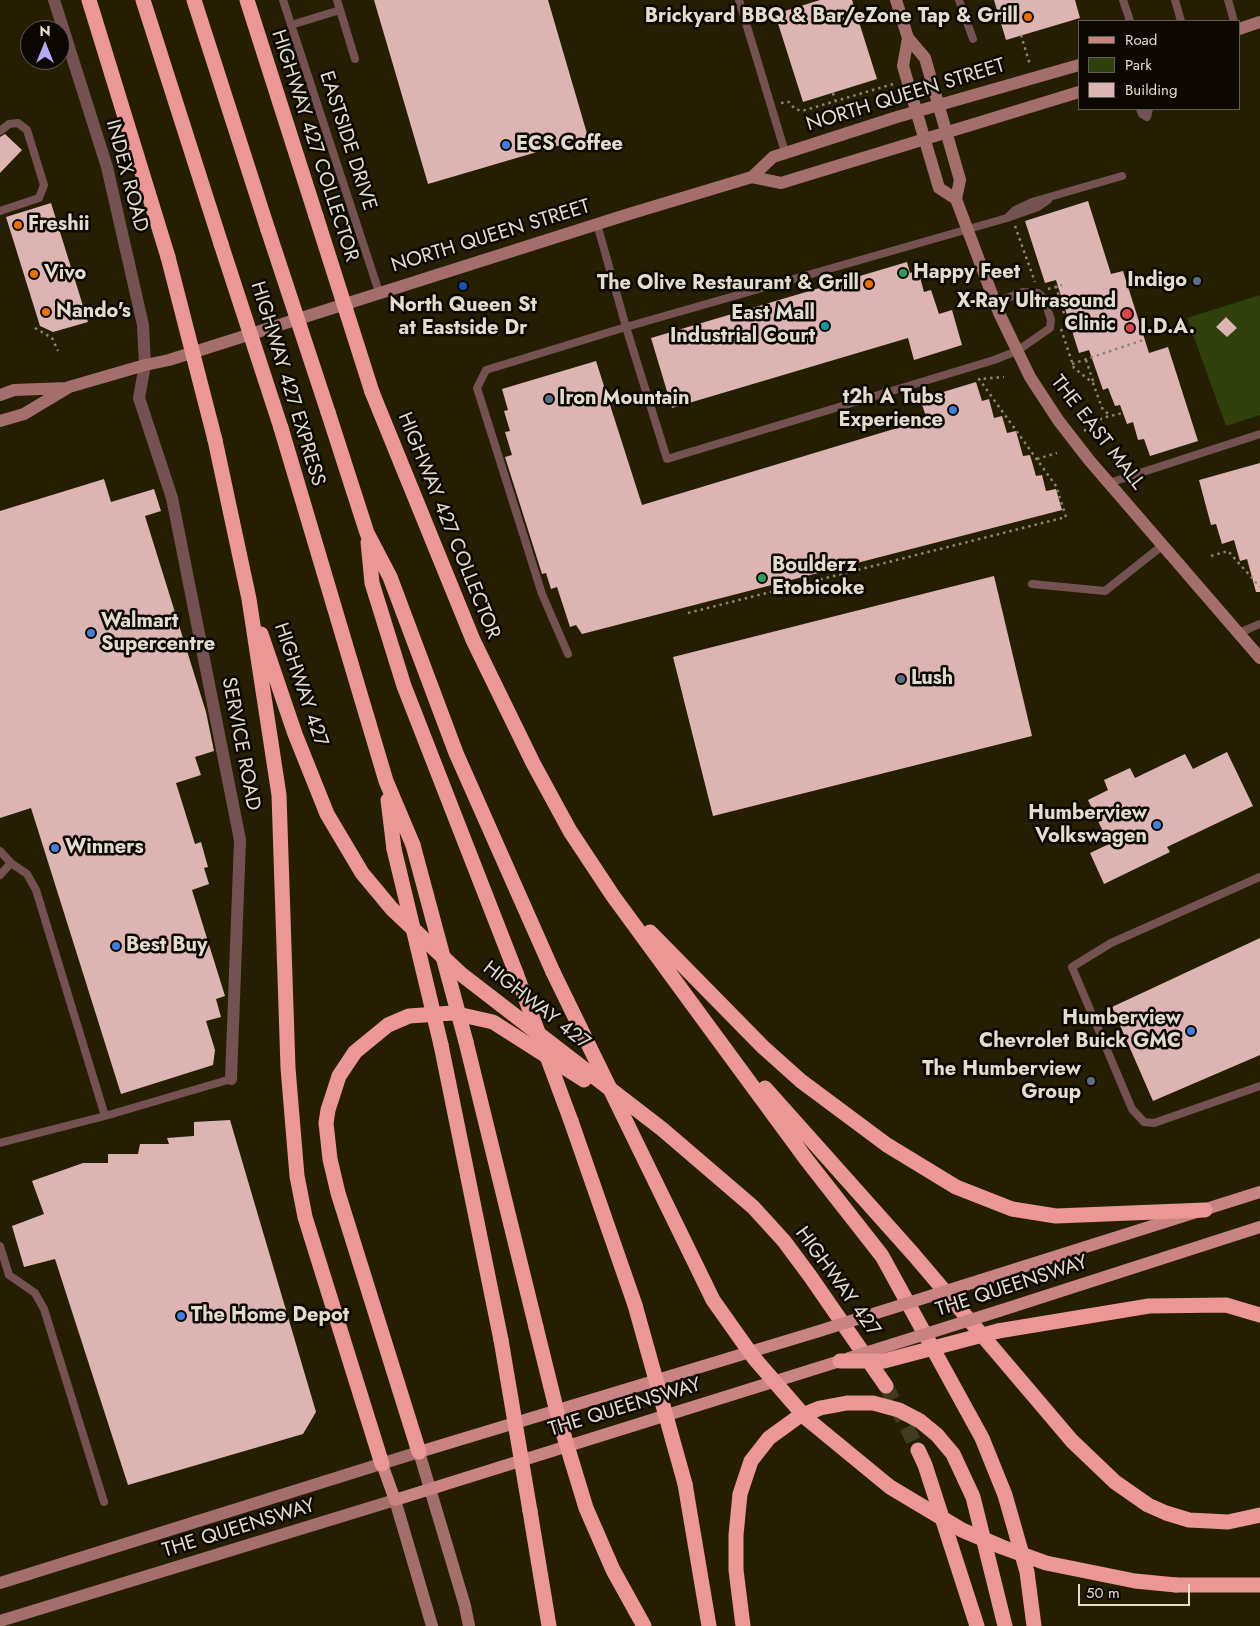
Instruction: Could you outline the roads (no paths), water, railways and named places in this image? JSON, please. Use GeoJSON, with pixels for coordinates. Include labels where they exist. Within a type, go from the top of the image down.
{"type":"FeatureCollection","features":[{"type":"Feature","properties":{"kind":"highway"},"geometry":{"type":"LineString","coordinates":[[88,0],[168,257],[215,440],[249,599],[279,795],[288,1058],[297,1176],[305,1217],[382,1464]]}},
{"type":"Feature","properties":{"kind":"highway","name":"HIGHWAY 427 EXPRESS"},"geometry":{"type":"LineString","coordinates":[[143,0],[281,428],[386,781]]}},
{"type":"Feature","properties":{"kind":"highway","name":"HIGHWAY 427 EXPRESS"},"geometry":{"type":"LineString","coordinates":[[194,0],[367,533]]}},
{"type":"Feature","properties":{"kind":"highway","name":"HIGHWAY 427 COLLECTOR"},"geometry":{"type":"LineString","coordinates":[[247,0],[372,392],[472,640],[532,763],[570,831],[613,896],[706,1022]]}},
{"type":"Feature","properties":{"kind":"highway"},"geometry":{"type":"LineString","coordinates":[[367,533],[390,577],[456,753],[553,972],[712,1300],[754,1358],[806,1418],[890,1488],[962,1530],[1002,1548],[1046,1563],[1136,1581],[1176,1585],[1260,1585]]}},
{"type":"Feature","properties":{"kind":"highway"},"geometry":{"type":"LineString","coordinates":[[367,533],[372,584],[404,686],[516,973],[635,1305],[685,1484],[709,1626]]}},
{"type":"Feature","properties":{"kind":"highway","name":"HIGHWAY 427"},"geometry":{"type":"LineString","coordinates":[[249,599],[295,734],[324,805],[362,873],[392,909],[461,974],[662,1130],[753,1207],[784,1241],[886,1386]]}},
{"type":"Feature","properties":{"kind":"highway"},"geometry":{"type":"LineString","coordinates":[[386,781],[413,845],[466,1042],[558,1416],[589,1515],[613,1570],[644,1626]]}},
{"type":"Feature","properties":{"kind":"highway"},"geometry":{"type":"LineString","coordinates":[[386,781],[394,849],[441,1045],[501,1340],[548,1626]]}},
{"type":"Feature","properties":{"kind":"highway"},"geometry":{"type":"LineString","coordinates":[[613,896],[763,1047],[801,1081],[887,1145],[956,1188],[1012,1209],[1056,1216],[1205,1210]]}},
{"type":"Feature","properties":{"kind":"highway"},"geometry":{"type":"LineString","coordinates":[[419,1452],[338,1193],[330,1159],[326,1123],[328,1110],[339,1076],[347,1062],[372,1036],[388,1024],[409,1016],[438,1013],[470,1016],[493,1022],[662,1130]]}},
{"type":"Feature","properties":{"kind":"highway"},"geometry":{"type":"LineString","coordinates":[[706,1022],[914,1255],[1072,1441],[1095,1465],[1132,1496],[1173,1516],[1208,1522],[1228,1522],[1260,1515]]}},
{"type":"Feature","properties":{"kind":"highway"},"geometry":{"type":"LineString","coordinates":[[706,1022],[806,1159],[882,1256],[952,1382],[982,1438],[1005,1496],[1027,1572],[1034,1626]]}},
{"type":"Feature","properties":{"kind":"highway"},"geometry":{"type":"LineString","coordinates":[[840,1361],[884,1361],[998,1331],[1149,1306],[1226,1305],[1260,1315]]}},
{"type":"Feature","properties":{"kind":"highway"},"geometry":{"type":"LineString","coordinates":[[743,1626],[736,1570],[736,1535],[740,1494],[751,1461],[768,1438],[798,1417],[820,1408],[847,1403],[873,1403],[899,1410],[920,1421],[937,1435],[953,1454],[965,1475],[975,1505],[1005,1626]]}},
{"type":"Feature","properties":{"kind":"highway"},"geometry":{"type":"LineString","coordinates":[[918,1450],[925,1465],[975,1626]]}},
{"type":"Feature","properties":{"kind":"main road","name":"THE EAST MALL"},"geometry":{"type":"LineString","coordinates":[[896,0],[908,38],[925,58],[960,180],[956,199],[994,303],[1030,377],[1072,439],[1260,658]]}},
{"type":"Feature","properties":{"kind":"main road"},"geometry":{"type":"LineString","coordinates":[[1240,29],[1260,22]]}},
{"type":"Feature","properties":{"kind":"main road","name":"THE EAST MALL"},"geometry":{"type":"LineString","coordinates":[[908,38],[904,66],[939,188],[956,199]]}},
{"type":"Feature","properties":{"kind":"main road","name":"NORTH QUEEN STREET"},"geometry":{"type":"LineString","coordinates":[[0,395],[14,390],[69,387],[169,360],[379,292],[752,177],[772,157],[785,152],[918,111],[1078,65]]}},
{"type":"Feature","properties":{"kind":"main road","name":"NORTH QUEEN STREET"},"geometry":{"type":"LineString","coordinates":[[752,177],[781,183],[1078,92]]}},
{"type":"Feature","properties":{"kind":"main road","name":"NORTH QUEEN STREET"},"geometry":{"type":"LineString","coordinates":[[0,421],[24,414],[69,387]]}},
{"type":"Feature","properties":{"kind":"main road","name":"THE QUEENSWAY"},"geometry":{"type":"LineString","coordinates":[[0,1583],[419,1452],[816,1332],[1260,1192]]}},
{"type":"Feature","properties":{"kind":"main road","name":"THE QUEENSWAY"},"geometry":{"type":"LineString","coordinates":[[0,1620],[395,1500],[999,1312],[1260,1227]]}},
{"type":"Feature","properties":{"kind":"main road"},"geometry":{"type":"LineString","coordinates":[[419,1452],[465,1606],[469,1626]]}},
{"type":"Feature","properties":{"kind":"main road"},"geometry":{"type":"LineString","coordinates":[[382,1464],[395,1500],[432,1626]]}},
{"type":"Feature","properties":{"kind":"street","name":"INDEX ROAD"},"geometry":{"type":"LineString","coordinates":[[54,0],[107,167],[143,325],[145,365]]}},
{"type":"Feature","properties":{"kind":"street","name":"SERVICE ROAD"},"geometry":{"type":"LineString","coordinates":[[145,365],[139,398],[172,498],[240,840],[231,1079]]}},
{"type":"Feature","properties":{"kind":"lane","name":"EASTSIDE DRIVE"},"geometry":{"type":"LineString","coordinates":[[283,0],[379,292]]}},
{"type":"Feature","properties":{"kind":"lane"},"geometry":{"type":"LineString","coordinates":[[337,0],[355,59]]}},
{"type":"Feature","properties":{"kind":"lane"},"geometry":{"type":"LineString","coordinates":[[739,0],[785,152]]}},
{"type":"Feature","properties":{"kind":"lane"},"geometry":{"type":"LineString","coordinates":[[959,0],[973,39]]}},
{"type":"Feature","properties":{"kind":"lane"},"geometry":{"type":"LineString","coordinates":[[1123,0],[1130,20]]}},
{"type":"Feature","properties":{"kind":"lane"},"geometry":{"type":"LineString","coordinates":[[1175,0],[1181,20]]}},
{"type":"Feature","properties":{"kind":"lane"},"geometry":{"type":"LineString","coordinates":[[1228,0],[1234,20]]}},
{"type":"Feature","properties":{"kind":"lane"},"geometry":{"type":"LineString","coordinates":[[291,25],[340,10]]}},
{"type":"Feature","properties":{"kind":"lane"},"geometry":{"type":"LineString","coordinates":[[1140,110],[1142,114],[1147,117],[1148,110]]}},
{"type":"Feature","properties":{"kind":"lane"},"geometry":{"type":"LineString","coordinates":[[0,131],[8,124],[18,123],[27,130],[44,185],[39,198],[0,210]]}},
{"type":"Feature","properties":{"kind":"lane"},"geometry":{"type":"LineString","coordinates":[[568,654],[542,594],[478,388],[486,370],[626,327],[1007,218],[1038,207],[1050,198],[1122,176]]}},
{"type":"Feature","properties":{"kind":"lane"},"geometry":{"type":"LineString","coordinates":[[597,224],[626,327],[667,459],[994,360],[1017,351],[1050,328],[1051,320],[1044,298],[1033,291],[1024,292],[994,303]]}},
{"type":"Feature","properties":{"kind":"lane"},"geometry":{"type":"LineString","coordinates":[[1109,483],[1260,434]]}},
{"type":"Feature","properties":{"kind":"lane"},"geometry":{"type":"LineString","coordinates":[[1032,584],[1105,591],[1163,545]]}},
{"type":"Feature","properties":{"kind":"lane"},"geometry":{"type":"LineString","coordinates":[[1239,633],[1260,624]]}},
{"type":"Feature","properties":{"kind":"lane"},"geometry":{"type":"LineString","coordinates":[[0,851],[11,863],[27,874],[36,890],[105,1116]]}},
{"type":"Feature","properties":{"kind":"lane"},"geometry":{"type":"LineString","coordinates":[[0,875],[11,863]]}},
{"type":"Feature","properties":{"kind":"lane"},"geometry":{"type":"LineString","coordinates":[[1260,877],[1111,943],[1072,966],[1132,1109],[1144,1122],[1154,1123],[1260,1086]]}},
{"type":"Feature","properties":{"kind":"lane"},"geometry":{"type":"LineString","coordinates":[[0,1144],[231,1079]]}},
{"type":"Feature","properties":{"kind":"lane"},"geometry":{"type":"LineString","coordinates":[[0,1246],[10,1275],[35,1293],[44,1309],[104,1502]]}},
{"type":"Feature","properties":{"kind":"tunnel"},"geometry":{"type":"LineString","coordinates":[[886,1386],[918,1450]]}},
{"type":"Feature","properties":{"kind":"place","name":"Brickyard BBQ & Bar/eZone Tap & Grill"},"geometry":{"type":"Point","coordinates":[1028,17]}},
{"type":"Feature","properties":{"kind":"place","name":"ECS Coffee"},"geometry":{"type":"Point","coordinates":[506,145]}},
{"type":"Feature","properties":{"kind":"place","name":"Freshii"},"geometry":{"type":"Point","coordinates":[18,225]}},
{"type":"Feature","properties":{"kind":"place","name":"Happy Feet"},"geometry":{"type":"Point","coordinates":[903,273]}},
{"type":"Feature","properties":{"kind":"place","name":"Vivo"},"geometry":{"type":"Point","coordinates":[34,274]}},
{"type":"Feature","properties":{"kind":"place","name":"Indigo"},"geometry":{"type":"Point","coordinates":[1197,281]}},
{"type":"Feature","properties":{"kind":"place","name":"The Olive Restaurant & Grill"},"geometry":{"type":"Point","coordinates":[869,284]}},
{"type":"Feature","properties":{"kind":"place","name":"North Queen St at Eastside Dr"},"geometry":{"type":"Point","coordinates":[463,286]}},
{"type":"Feature","properties":{"kind":"place","name":"Nando's"},"geometry":{"type":"Point","coordinates":[46,312]}},
{"type":"Feature","properties":{"kind":"place","name":"X-Ray Ultrasound Clinic"},"geometry":{"type":"Point","coordinates":[1127,314]}},
{"type":"Feature","properties":{"kind":"place","name":"East Mall Industrial Court"},"geometry":{"type":"Point","coordinates":[825,326]}},
{"type":"Feature","properties":{"kind":"place","name":"I.D.A."},"geometry":{"type":"Point","coordinates":[1130,328]}},
{"type":"Feature","properties":{"kind":"place","name":"Iron Mountain"},"geometry":{"type":"Point","coordinates":[549,399]}},
{"type":"Feature","properties":{"kind":"place","name":"t2h A Tubs Experience"},"geometry":{"type":"Point","coordinates":[953,410]}},
{"type":"Feature","properties":{"kind":"place","name":"Boulderz Etobicoke"},"geometry":{"type":"Point","coordinates":[762,578]}},
{"type":"Feature","properties":{"kind":"place","name":"Walmart Supercentre"},"geometry":{"type":"Point","coordinates":[91,633]}},
{"type":"Feature","properties":{"kind":"place","name":"Lush"},"geometry":{"type":"Point","coordinates":[901,679]}},
{"type":"Feature","properties":{"kind":"place","name":"Humberview Volkswagen"},"geometry":{"type":"Point","coordinates":[1157,825]}},
{"type":"Feature","properties":{"kind":"place","name":"Winners"},"geometry":{"type":"Point","coordinates":[55,848]}},
{"type":"Feature","properties":{"kind":"place","name":"Best Buy"},"geometry":{"type":"Point","coordinates":[116,946]}},
{"type":"Feature","properties":{"kind":"place","name":"Humberview Chevrolet Buick GMC"},"geometry":{"type":"Point","coordinates":[1191,1031]}},
{"type":"Feature","properties":{"kind":"place","name":"The Humberview Group"},"geometry":{"type":"Point","coordinates":[1091,1081]}},
{"type":"Feature","properties":{"kind":"place","name":"The Home Depot"},"geometry":{"type":"Point","coordinates":[181,1316]}}]}
